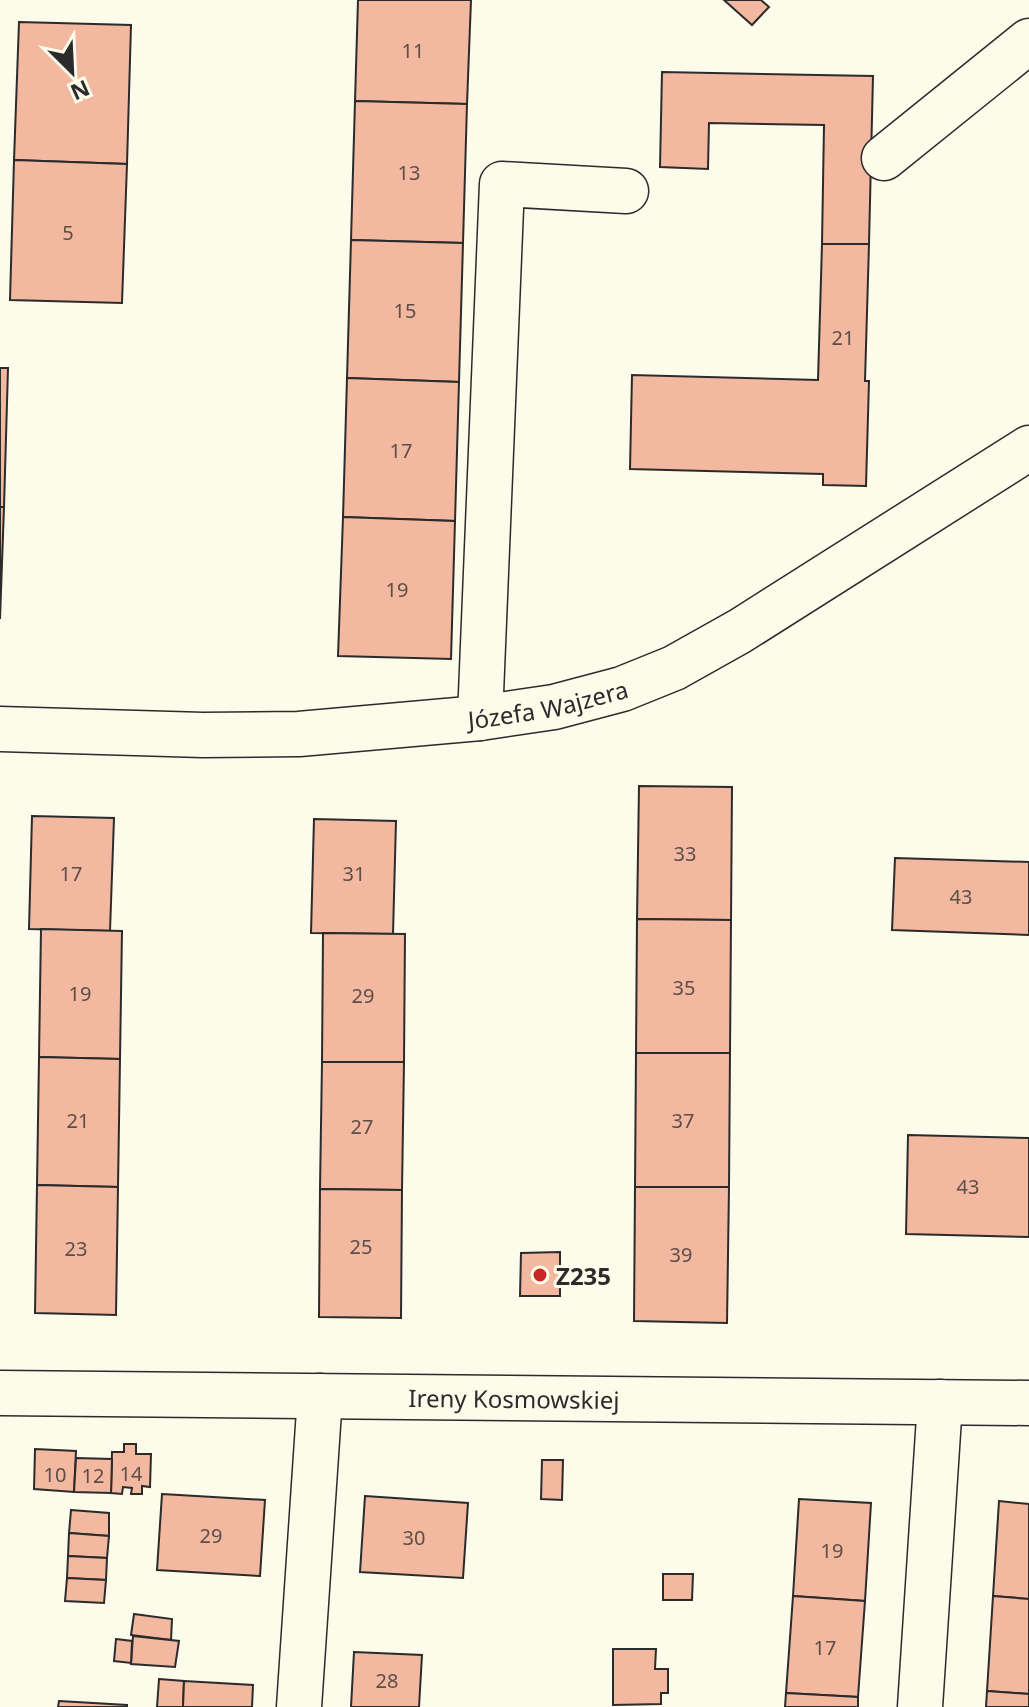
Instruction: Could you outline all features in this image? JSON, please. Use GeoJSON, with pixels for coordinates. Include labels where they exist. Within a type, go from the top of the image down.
{"type":"FeatureCollection","features":[{"type":"Feature","properties":{"kind":"street"},"geometry":{"type":"LineString","coordinates":[[884,158],[1029,41]]}},
{"type":"Feature","properties":{"kind":"street"},"geometry":{"type":"LineString","coordinates":[[480,718],[502,184],[626,191]]}},
{"type":"Feature","properties":{"kind":"street","name":"Józefa Wajzera"},"geometry":{"type":"LineString","coordinates":[[0,729],[203,735],[299,734],[480,718],[554,707],[622,689],[674,668],[740,631],[1029,448]]}},
{"type":"Feature","properties":{"kind":"street","name":"Ireny Kosmowskiej"},"geometry":{"type":"LineString","coordinates":[[0,1393],[1029,1403]]}},
{"type":"Feature","properties":{"kind":"street"},"geometry":{"type":"LineString","coordinates":[[299,1707],[320,1396]]}},
{"type":"Feature","properties":{"kind":"street"},"geometry":{"type":"LineString","coordinates":[[920,1707],[940,1402]]}},
{"type":"Feature","properties":{"kind":"building"},"geometry":{"type":"Polygon","coordinates":[[[358,0],[471,0],[467,104],[355,101],[358,0]]]}},
{"type":"Feature","properties":{"kind":"building"},"geometry":{"type":"Polygon","coordinates":[[[724,0],[761,0],[769,7],[752,25],[724,0]]]}},
{"type":"Feature","properties":{"kind":"building"},"geometry":{"type":"Polygon","coordinates":[[[19,22],[131,25],[127,164],[14,160],[19,22]]]}},
{"type":"Feature","properties":{"kind":"building"},"geometry":{"type":"Polygon","coordinates":[[[662,72],[873,76],[869,244],[822,244],[824,125],[709,123],[708,169],[660,167],[662,72]]]}},
{"type":"Feature","properties":{"kind":"building"},"geometry":{"type":"Polygon","coordinates":[[[355,101],[467,104],[463,243],[351,240],[355,101]]]}},
{"type":"Feature","properties":{"kind":"building"},"geometry":{"type":"Polygon","coordinates":[[[14,160],[127,164],[122,303],[10,300],[14,160]]]}},
{"type":"Feature","properties":{"kind":"building"},"geometry":{"type":"Polygon","coordinates":[[[351,240],[463,243],[459,382],[347,378],[351,240]]]}},
{"type":"Feature","properties":{"kind":"building"},"geometry":{"type":"Polygon","coordinates":[[[822,244],[869,244],[866,486],[823,485],[823,474],[630,469],[632,375],[818,380],[822,244]]]}},
{"type":"Feature","properties":{"kind":"building"},"geometry":{"type":"Polygon","coordinates":[[[0,368],[8,368],[4,507],[0,507],[0,368]]]}},
{"type":"Feature","properties":{"kind":"building"},"geometry":{"type":"Polygon","coordinates":[[[347,378],[459,382],[455,521],[343,517],[347,378]]]}},
{"type":"Feature","properties":{"kind":"building"},"geometry":{"type":"Polygon","coordinates":[[[0,507],[4,507],[0,619],[0,507]]]}},
{"type":"Feature","properties":{"kind":"building"},"geometry":{"type":"Polygon","coordinates":[[[343,517],[455,521],[451,659],[338,656],[343,517]]]}},
{"type":"Feature","properties":{"kind":"building"},"geometry":{"type":"Polygon","coordinates":[[[639,786],[732,787],[731,920],[637,919],[639,786]]]}},
{"type":"Feature","properties":{"kind":"building"},"geometry":{"type":"Polygon","coordinates":[[[32,816],[114,818],[110,931],[29,929],[32,816]]]}},
{"type":"Feature","properties":{"kind":"building"},"geometry":{"type":"Polygon","coordinates":[[[314,819],[396,821],[393,934],[311,933],[314,819]]]}},
{"type":"Feature","properties":{"kind":"building"},"geometry":{"type":"Polygon","coordinates":[[[895,858],[1029,862],[1029,935],[892,930],[895,858]]]}},
{"type":"Feature","properties":{"kind":"building"},"geometry":{"type":"Polygon","coordinates":[[[637,919],[731,920],[730,1053],[636,1053],[637,919]]]}},
{"type":"Feature","properties":{"kind":"building"},"geometry":{"type":"Polygon","coordinates":[[[41,929],[122,931],[120,1059],[39,1057],[41,929]]]}},
{"type":"Feature","properties":{"kind":"building"},"geometry":{"type":"Polygon","coordinates":[[[323,933],[405,934],[404,1062],[322,1062],[323,933]]]}},
{"type":"Feature","properties":{"kind":"building"},"geometry":{"type":"Polygon","coordinates":[[[636,1053],[730,1053],[729,1187],[635,1187],[636,1053]]]}},
{"type":"Feature","properties":{"kind":"building"},"geometry":{"type":"Polygon","coordinates":[[[39,1057],[120,1059],[118,1187],[37,1185],[39,1057]]]}},
{"type":"Feature","properties":{"kind":"building"},"geometry":{"type":"Polygon","coordinates":[[[322,1062],[404,1062],[402,1190],[320,1189],[322,1062]]]}},
{"type":"Feature","properties":{"kind":"building"},"geometry":{"type":"Polygon","coordinates":[[[908,1135],[1029,1138],[1029,1237],[906,1234],[908,1135]]]}},
{"type":"Feature","properties":{"kind":"building"},"geometry":{"type":"Polygon","coordinates":[[[37,1185],[118,1187],[116,1315],[35,1313],[37,1185]]]}},
{"type":"Feature","properties":{"kind":"building"},"geometry":{"type":"Polygon","coordinates":[[[635,1187],[729,1187],[727,1323],[634,1321],[635,1187]]]}},
{"type":"Feature","properties":{"kind":"building"},"geometry":{"type":"Polygon","coordinates":[[[320,1189],[402,1190],[401,1318],[319,1317],[320,1189]]]}},
{"type":"Feature","properties":{"kind":"building","name":"Z235"},"geometry":{"type":"Polygon","coordinates":[[[560,1252],[560,1296],[520,1296],[521,1253],[560,1252]]]}},
{"type":"Feature","properties":{"kind":"building"},"geometry":{"type":"Polygon","coordinates":[[[124,1444],[136,1444],[136,1454],[151,1454],[150,1487],[142,1486],[142,1494],[131,1494],[132,1488],[123,1487],[122,1494],[111,1493],[112,1452],[124,1452],[124,1444]]]}},
{"type":"Feature","properties":{"kind":"building"},"geometry":{"type":"Polygon","coordinates":[[[35,1449],[76,1451],[74,1492],[34,1489],[35,1449]]]}},
{"type":"Feature","properties":{"kind":"building"},"geometry":{"type":"Polygon","coordinates":[[[76,1458],[112,1459],[111,1493],[74,1492],[76,1458]]]}},
{"type":"Feature","properties":{"kind":"building"},"geometry":{"type":"Polygon","coordinates":[[[542,1460],[563,1460],[562,1500],[541,1499],[542,1460]]]}},
{"type":"Feature","properties":{"kind":"building"},"geometry":{"type":"Polygon","coordinates":[[[162,1494],[265,1500],[260,1576],[157,1570],[162,1494]]]}},
{"type":"Feature","properties":{"kind":"building"},"geometry":{"type":"Polygon","coordinates":[[[365,1496],[468,1503],[463,1578],[360,1572],[365,1496]]]}},
{"type":"Feature","properties":{"kind":"building"},"geometry":{"type":"Polygon","coordinates":[[[799,1499],[871,1503],[865,1601],[793,1596],[799,1499]]]}},
{"type":"Feature","properties":{"kind":"building"},"geometry":{"type":"Polygon","coordinates":[[[999,1501],[1029,1504],[1029,1599],[993,1596],[999,1501]]]}},
{"type":"Feature","properties":{"kind":"building"},"geometry":{"type":"Polygon","coordinates":[[[71,1510],[109,1513],[109,1536],[69,1533],[71,1510]]]}},
{"type":"Feature","properties":{"kind":"building"},"geometry":{"type":"Polygon","coordinates":[[[69,1533],[109,1536],[107,1558],[68,1556],[69,1533]]]}},
{"type":"Feature","properties":{"kind":"building"},"geometry":{"type":"Polygon","coordinates":[[[68,1556],[107,1558],[106,1580],[67,1578],[68,1556]]]}},
{"type":"Feature","properties":{"kind":"building"},"geometry":{"type":"Polygon","coordinates":[[[663,1574],[693,1574],[692,1600],[663,1600],[663,1574]]]}},
{"type":"Feature","properties":{"kind":"building"},"geometry":{"type":"Polygon","coordinates":[[[67,1578],[106,1580],[104,1603],[65,1601],[67,1578]]]}},
{"type":"Feature","properties":{"kind":"building"},"geometry":{"type":"Polygon","coordinates":[[[793,1596],[865,1601],[858,1697],[786,1693],[793,1596]]]}},
{"type":"Feature","properties":{"kind":"building"},"geometry":{"type":"Polygon","coordinates":[[[993,1596],[1029,1599],[1029,1694],[987,1691],[993,1596]]]}},
{"type":"Feature","properties":{"kind":"building"},"geometry":{"type":"Polygon","coordinates":[[[134,1614],[172,1619],[171,1640],[131,1635],[134,1614]]]}},
{"type":"Feature","properties":{"kind":"building"},"geometry":{"type":"Polygon","coordinates":[[[133,1636],[179,1641],[175,1667],[131,1664],[133,1636]]]}},
{"type":"Feature","properties":{"kind":"building"},"geometry":{"type":"Polygon","coordinates":[[[116,1639],[132,1641],[131,1663],[114,1661],[116,1639]]]}},
{"type":"Feature","properties":{"kind":"building"},"geometry":{"type":"Polygon","coordinates":[[[613,1649],[656,1649],[655,1669],[668,1669],[668,1693],[661,1693],[661,1704],[613,1705],[613,1649]]]}},
{"type":"Feature","properties":{"kind":"building"},"geometry":{"type":"Polygon","coordinates":[[[354,1652],[422,1655],[419,1707],[351,1707],[354,1652]]]}},
{"type":"Feature","properties":{"kind":"building"},"geometry":{"type":"Polygon","coordinates":[[[159,1679],[184,1681],[183,1707],[157,1707],[159,1679]]]}},
{"type":"Feature","properties":{"kind":"building"},"geometry":{"type":"Polygon","coordinates":[[[184,1681],[253,1685],[252,1707],[183,1707],[184,1681]]]}},
{"type":"Feature","properties":{"kind":"building"},"geometry":{"type":"Polygon","coordinates":[[[987,1691],[1029,1694],[1029,1707],[986,1707],[987,1691]]]}},
{"type":"Feature","properties":{"kind":"building"},"geometry":{"type":"Polygon","coordinates":[[[786,1693],[858,1697],[858,1707],[785,1707],[786,1693]]]}},
{"type":"Feature","properties":{"kind":"building"},"geometry":{"type":"Polygon","coordinates":[[[59,1701],[127,1705],[127,1707],[58,1707],[59,1701]]]}},
{"type":"Feature","properties":{"kind":"place","name":"Z235"},"geometry":{"type":"Point","coordinates":[540,1275]}}]}
